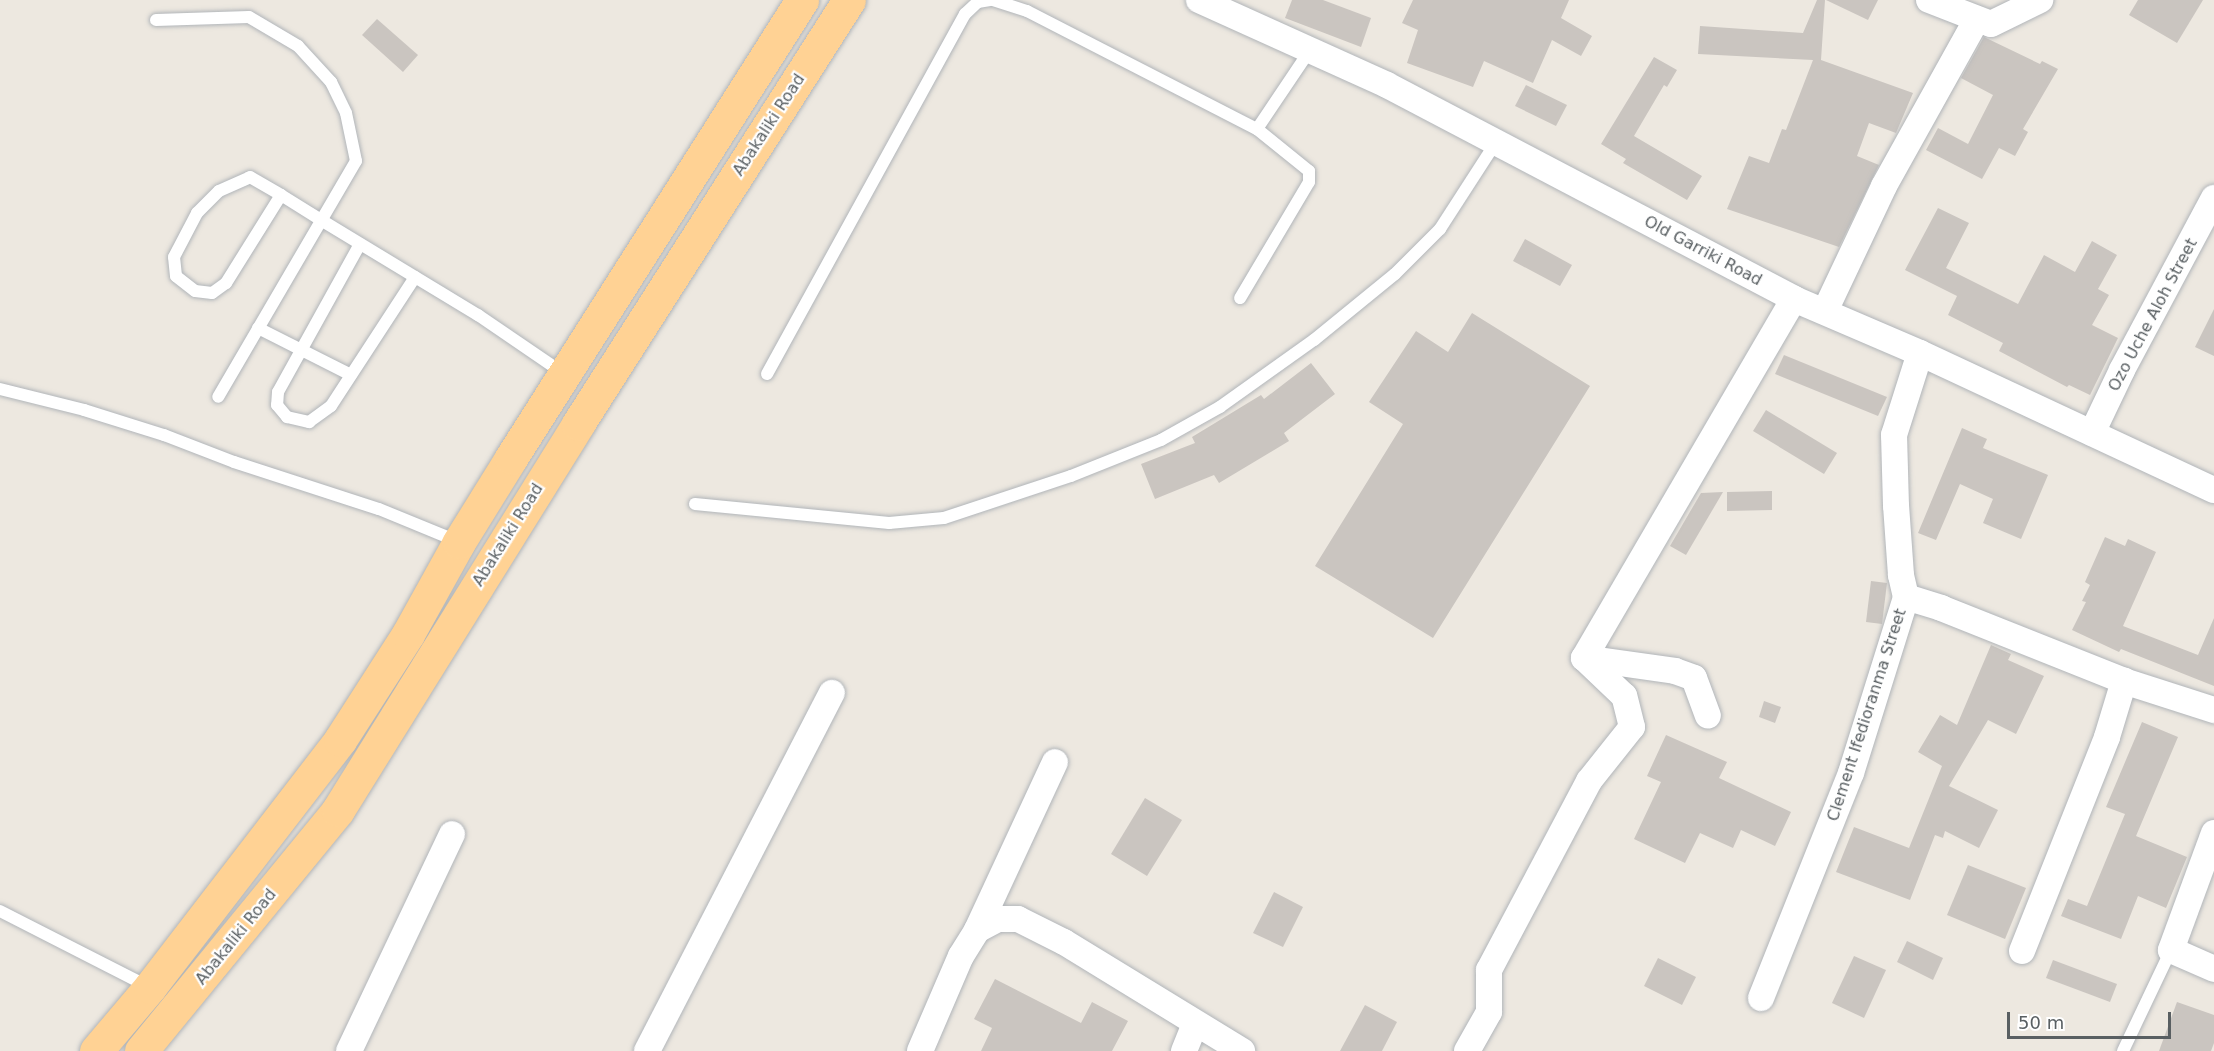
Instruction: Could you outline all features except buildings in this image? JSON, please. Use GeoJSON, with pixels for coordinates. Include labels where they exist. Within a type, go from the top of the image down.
{"type":"FeatureCollection","features":[{"type":"Feature","properties":{"kind":"highway"},"geometry":{"type":"LineString","coordinates":[[96,1051],[150,987],[340,740],[408,634],[459,542],[802,0]]}},
{"type":"Feature","properties":{"kind":"highway","name":"Abakaliki Road"},"geometry":{"type":"LineString","coordinates":[[141,1051],[338,810],[559,453],[849,0]]}},
{"type":"Feature","properties":{"kind":"street","name":"Old Garriki Road"},"geometry":{"type":"LineString","coordinates":[[1199,0],[1387,85],[1794,299],[1920,353],[2214,490]]}},
{"type":"Feature","properties":{"kind":"street"},"geometry":{"type":"LineString","coordinates":[[1929,0],[1991,24],[2040,0]]}},
{"type":"Feature","properties":{"kind":"street"},"geometry":{"type":"LineString","coordinates":[[1825,311],[1884,186],[1977,19]]}},
{"type":"Feature","properties":{"kind":"street","name":"Ozo Uche Aloh Street"},"geometry":{"type":"LineString","coordinates":[[2092,433],[2122,370],[2205,236],[2214,198]]}},
{"type":"Feature","properties":{"kind":"street"},"geometry":{"type":"LineString","coordinates":[[1584,658],[1794,299]]}},
{"type":"Feature","properties":{"kind":"street","name":"Clement Ifedioranma Street"},"geometry":{"type":"LineString","coordinates":[[1761,998],[1851,773],[1906,597],[1901,575],[1894,435],[1920,353]]}},
{"type":"Feature","properties":{"kind":"street"},"geometry":{"type":"LineString","coordinates":[[1906,597],[1941,608],[2124,681],[2214,710]]}},
{"type":"Feature","properties":{"kind":"street"},"geometry":{"type":"LineString","coordinates":[[1584,658],[1675,671],[1694,678],[1708,716]]}},
{"type":"Feature","properties":{"kind":"street"},"geometry":{"type":"LineString","coordinates":[[1467,1051],[1489,1012],[1489,970],[1589,781],[1632,727],[1624,696],[1584,658]]}},
{"type":"Feature","properties":{"kind":"street"},"geometry":{"type":"LineString","coordinates":[[2022,951],[2107,737],[2124,681]]}},
{"type":"Feature","properties":{"kind":"street"},"geometry":{"type":"LineString","coordinates":[[647,1051],[832,693]]}},
{"type":"Feature","properties":{"kind":"street"},"geometry":{"type":"LineString","coordinates":[[920,1051],[960,956],[977,930],[1055,762]]}},
{"type":"Feature","properties":{"kind":"street"},"geometry":{"type":"LineString","coordinates":[[2214,833],[2171,950],[2214,969]]}},
{"type":"Feature","properties":{"kind":"street"},"geometry":{"type":"LineString","coordinates":[[349,1051],[452,834]]}},
{"type":"Feature","properties":{"kind":"street"},"geometry":{"type":"LineString","coordinates":[[977,930],[998,919],[1018,920],[1064,942],[1242,1051]]}},
{"type":"Feature","properties":{"kind":"street"},"geometry":{"type":"LineString","coordinates":[[1184,1051],[1195,1024]]}},
{"type":"Feature","properties":{"kind":"lane"},"geometry":{"type":"LineString","coordinates":[[767,374],[965,14],[978,2],[991,0],[1027,11],[1257,129],[1309,171],[1309,182],[1240,298]]}},
{"type":"Feature","properties":{"kind":"lane"},"geometry":{"type":"LineString","coordinates":[[156,20],[249,17],[298,46],[331,82],[346,113],[356,161],[218,397]]}},
{"type":"Feature","properties":{"kind":"lane"},"geometry":{"type":"LineString","coordinates":[[1257,129],[1310,50]]}},
{"type":"Feature","properties":{"kind":"lane"},"geometry":{"type":"LineString","coordinates":[[695,504],[889,523],[944,519],[1071,476],[1161,440],[1229,400],[1314,340],[1395,274],[1440,229],[1496,142]]}},
{"type":"Feature","properties":{"kind":"lane"},"geometry":{"type":"LineString","coordinates":[[281,195],[226,283],[212,293],[195,291],[176,276],[174,257],[197,213],[219,191],[250,177],[281,195],[415,277],[564,374]]}},
{"type":"Feature","properties":{"kind":"lane"},"geometry":{"type":"LineString","coordinates":[[360,244],[278,392],[277,405],[287,417],[309,422],[332,406],[415,277]]}},
{"type":"Feature","properties":{"kind":"lane"},"geometry":{"type":"LineString","coordinates":[[258,328],[351,375]]}},
{"type":"Feature","properties":{"kind":"lane"},"geometry":{"type":"LineString","coordinates":[[0,390],[84,410],[164,435],[234,462],[379,509],[459,542]]}},
{"type":"Feature","properties":{"kind":"lane"},"geometry":{"type":"LineString","coordinates":[[0,910],[150,987]]}},
{"type":"Feature","properties":{"kind":"lane"},"geometry":{"type":"LineString","coordinates":[[2123,1051],[2171,950]]}}]}
